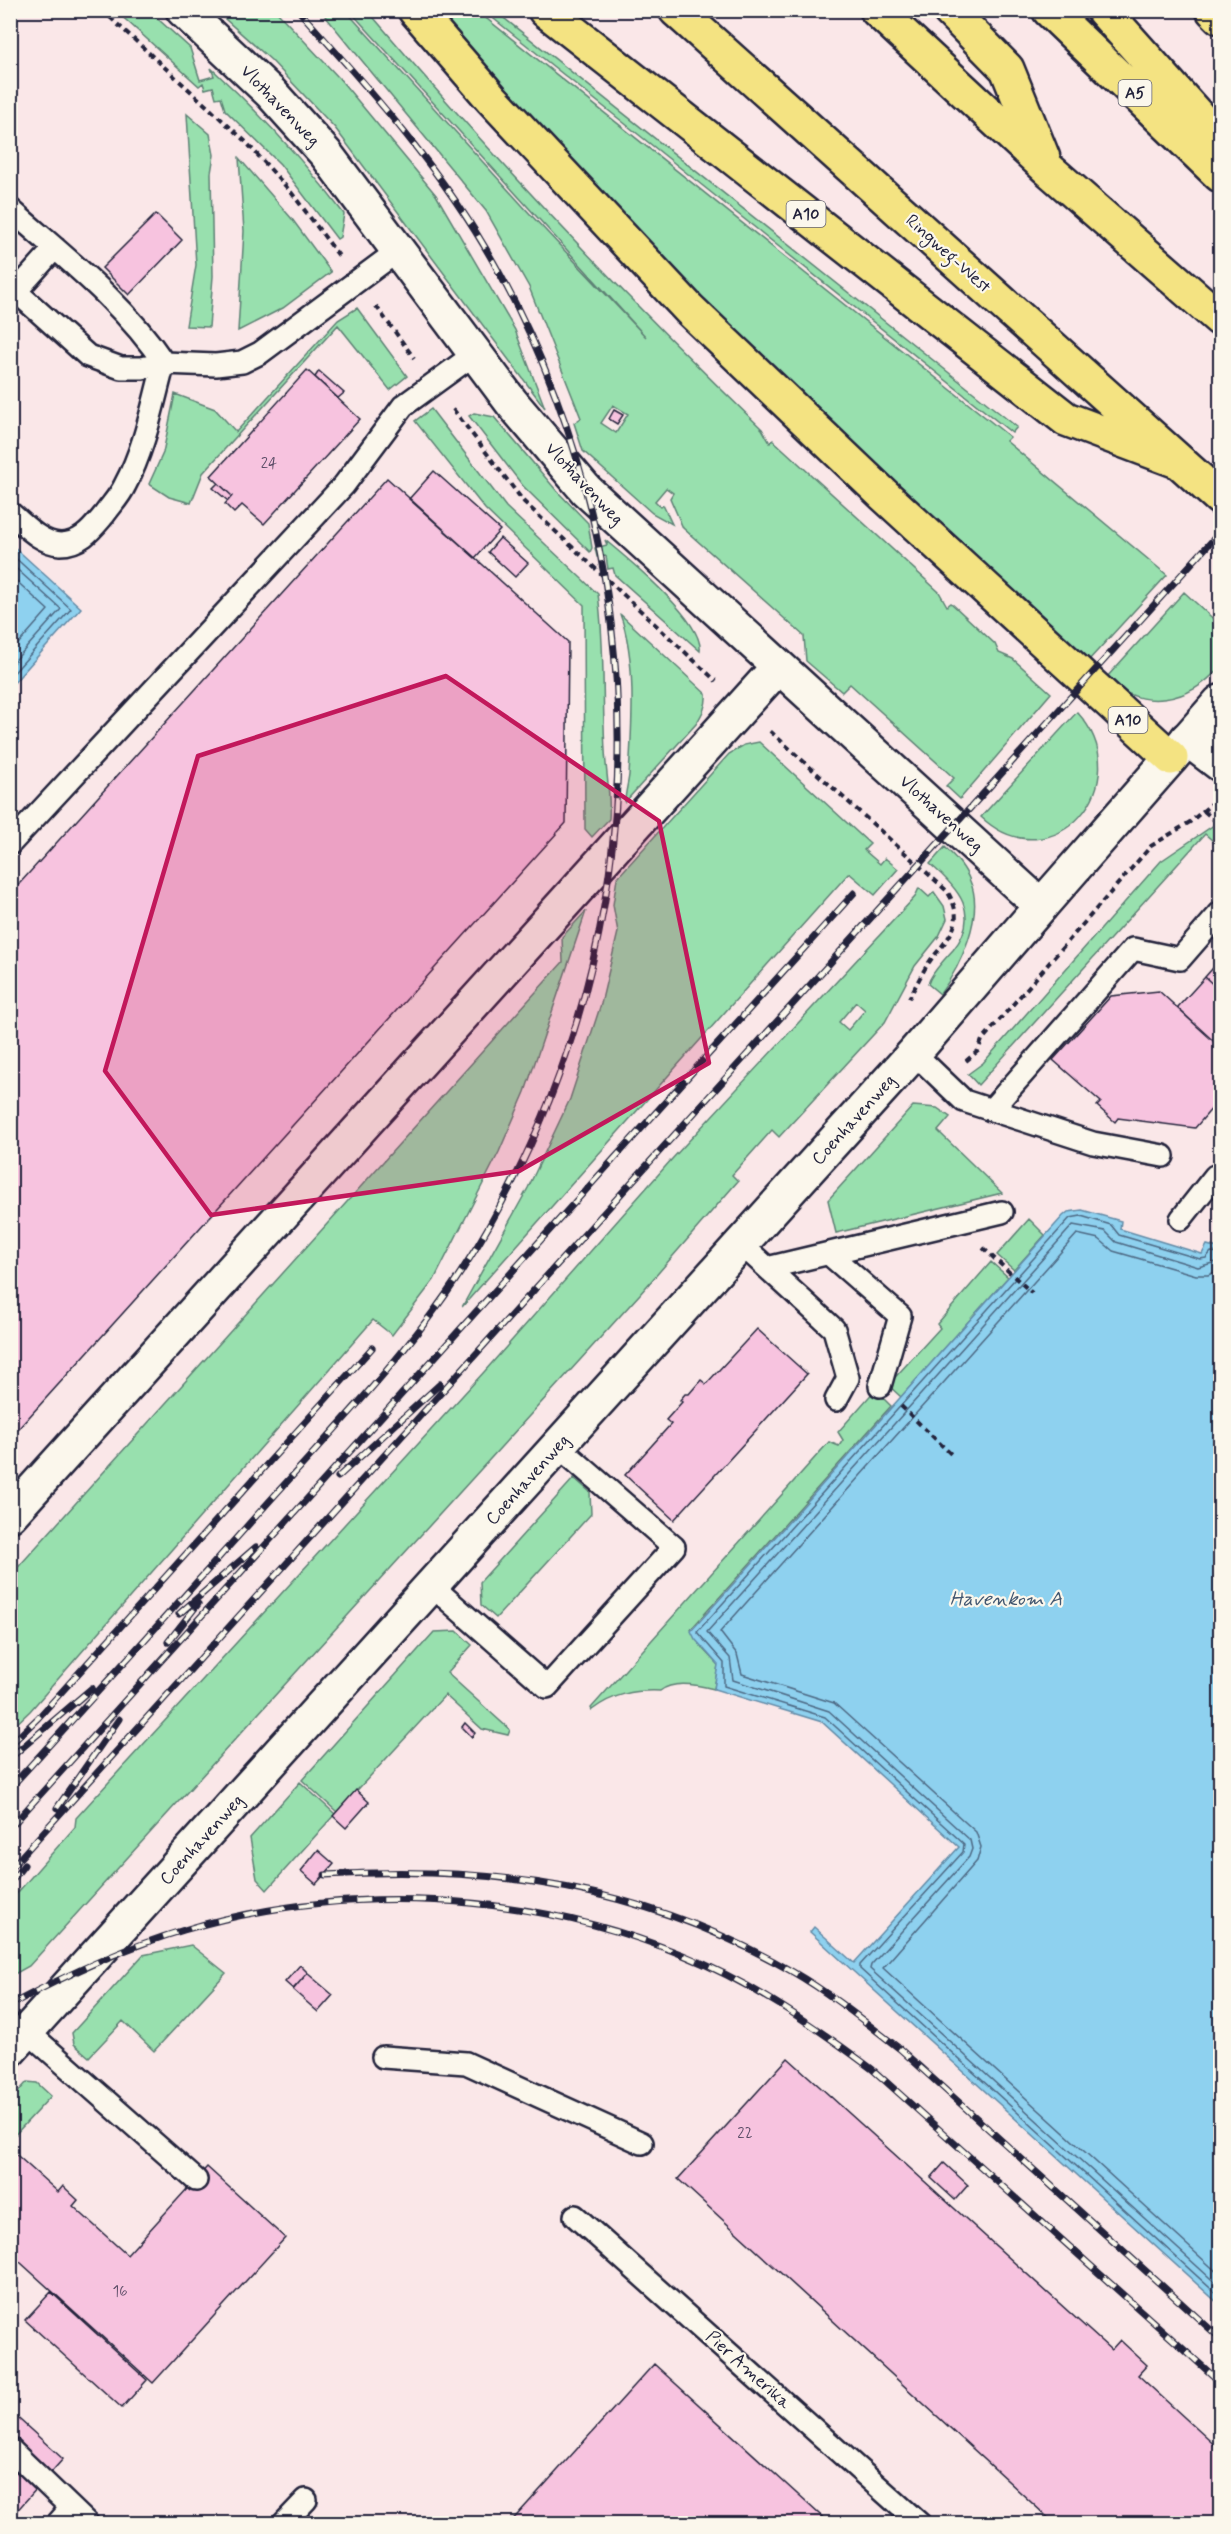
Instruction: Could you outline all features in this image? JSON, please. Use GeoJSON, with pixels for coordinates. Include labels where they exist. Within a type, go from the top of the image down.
{"type":"FeatureCollection","features":[{"type":"Feature","properties":{"kind":"highway","name":"A10"},"geometry":{"type":"LineString","coordinates":[[415,10],[492,99],[689,309],[884,495],[1179,748]]}},
{"type":"Feature","properties":{"kind":"highway","name":"A10"},"geometry":{"type":"LineString","coordinates":[[545,10],[1066,419],[1180,462]]}},
{"type":"Feature","properties":{"kind":"highway","name":"Ringweg-West"},"geometry":{"type":"LineString","coordinates":[[676,10],[1221,498]]}},
{"type":"Feature","properties":{"kind":"highway"},"geometry":{"type":"LineString","coordinates":[[877,10],[1047,168],[1186,287],[1221,320]]}},
{"type":"Feature","properties":{"kind":"highway"},"geometry":{"type":"LineString","coordinates":[[949,10],[1007,69],[1047,168]]}},
{"type":"Feature","properties":{"kind":"highway","name":"A5"},"geometry":{"type":"LineString","coordinates":[[1049,10],[1221,175]]}},
{"type":"Feature","properties":{"kind":"highway"},"geometry":{"type":"LineString","coordinates":[[1103,10],[1221,141]]}},
{"type":"Feature","properties":{"kind":"highway"},"geometry":{"type":"LineString","coordinates":[[1213,10],[1221,17]]}},
{"type":"Feature","properties":{"kind":"street","name":"Vlothavenweg"},"geometry":{"type":"LineString","coordinates":[[183,10],[299,123],[399,250],[512,403],[586,490],[1041,906]]}},
{"type":"Feature","properties":{"kind":"street"},"geometry":{"type":"LineString","coordinates":[[10,1515],[777,667]]}},
{"type":"Feature","properties":{"kind":"street","name":"Coenhavenweg"},"geometry":{"type":"LineString","coordinates":[[19,2041],[914,1053],[1221,702]]}},
{"type":"Feature","properties":{"kind":"street"},"geometry":{"type":"LineString","coordinates":[[1179,748],[1221,764]]}},
{"type":"Feature","properties":{"kind":"lane"},"geometry":{"type":"LineString","coordinates":[[10,513],[33,533],[59,544],[72,542],[92,530],[125,486],[146,430],[164,363],[145,334],[55,248],[12,214]]}},
{"type":"Feature","properties":{"kind":"lane"},"geometry":{"type":"LineString","coordinates":[[55,248],[13,292],[88,356],[121,368],[142,368],[164,363],[216,365],[252,358],[399,250]]}},
{"type":"Feature","properties":{"kind":"lane"},"geometry":{"type":"LineString","coordinates":[[10,844],[344,484],[403,406],[476,353]]}},
{"type":"Feature","properties":{"kind":"lane"},"geometry":{"type":"LineString","coordinates":[[991,1110],[1133,949],[1180,959],[1221,913]]}},
{"type":"Feature","properties":{"kind":"lane"},"geometry":{"type":"LineString","coordinates":[[914,1053],[964,1101],[1093,1143],[1163,1156]]}},
{"type":"Feature","properties":{"kind":"lane"},"geometry":{"type":"LineString","coordinates":[[1181,1219],[1215,1176],[1221,1178]]}},
{"type":"Feature","properties":{"kind":"lane"},"geometry":{"type":"LineString","coordinates":[[767,1268],[1002,1212]]}},
{"type":"Feature","properties":{"kind":"lane"},"geometry":{"type":"LineString","coordinates":[[741,1244],[834,1329],[848,1378],[836,1400]]}},
{"type":"Feature","properties":{"kind":"lane"},"geometry":{"type":"LineString","coordinates":[[829,1254],[900,1316],[880,1386]]}},
{"type":"Feature","properties":{"kind":"lane"},"geometry":{"type":"LineString","coordinates":[[432,1586],[547,1687],[674,1547],[558,1446]]}},
{"type":"Feature","properties":{"kind":"lane"},"geometry":{"type":"LineString","coordinates":[[19,2041],[196,2180]]}},
{"type":"Feature","properties":{"kind":"lane"},"geometry":{"type":"LineString","coordinates":[[383,2057],[466,2063],[642,2143]]}},
{"type":"Feature","properties":{"kind":"lane","name":"Pier Amerika"},"geometry":{"type":"LineString","coordinates":[[575,2216],[920,2523]]}},
{"type":"Feature","properties":{"kind":"lane"},"geometry":{"type":"LineString","coordinates":[[10,2450],[88,2523]]}},
{"type":"Feature","properties":{"kind":"lane"},"geometry":{"type":"LineString","coordinates":[[284,2523],[306,2500]]}},
{"type":"Feature","properties":{"kind":"lane"},"geometry":{"type":"LineString","coordinates":[[57,2523],[71,2508]]}},
{"type":"Feature","properties":{"kind":"path"},"geometry":{"type":"LineString","coordinates":[[982,1040],[1152,846],[1204,811],[1221,795]]}},
{"type":"Feature","properties":{"kind":"path"},"geometry":{"type":"LineString","coordinates":[[1204,811],[1221,825]]}},
{"type":"Feature","properties":{"kind":"path"},"geometry":{"type":"LineString","coordinates":[[994,1258],[1032,1293]]}},
{"type":"Feature","properties":{"kind":"path"},"geometry":{"type":"LineString","coordinates":[[880,1386],[952,1455]]}},
{"type":"Feature","properties":{"kind":"highlighted area"},"geometry":{"type":"Polygon","coordinates":[[[446,676],[659,821],[709,1063],[519,1171],[211,1215],[105,1071],[198,756],[446,676]]]}},
{"type":"Feature","properties":{"kind":"shaded area"},"geometry":{"type":"Polygon","coordinates":[[[11,11],[1220,11],[1220,2523],[11,2523],[11,11]]]}},
{"type":"Feature","properties":{"kind":"green space"},"geometry":{"type":"Polygon","coordinates":[[[116,11],[149,11],[190,48],[200,80],[214,76],[211,68],[247,102],[297,156],[344,214],[340,237],[337,239],[280,164],[225,110],[221,97],[216,98],[213,87],[205,89],[203,83],[199,86],[116,11]]]}},
{"type":"Feature","properties":{"kind":"green space"},"geometry":{"type":"Polygon","coordinates":[[[216,11],[276,11],[339,78],[436,195],[515,330],[545,408],[335,128],[271,60],[216,11]]]}},
{"type":"Feature","properties":{"kind":"green space"},"geometry":{"type":"Polygon","coordinates":[[[321,11],[346,11],[531,215],[646,337],[350,11],[368,11],[511,172],[609,277],[762,429],[770,443],[773,440],[939,592],[947,606],[951,603],[995,644],[999,653],[1013,659],[1051,693],[960,799],[946,786],[954,778],[850,684],[842,692],[806,661],[804,636],[683,528],[670,498],[673,493],[666,488],[655,501],[661,507],[663,505],[672,524],[652,513],[583,451],[574,423],[581,418],[529,287],[486,211],[321,11]],[[613,405],[601,423],[616,433],[628,414],[613,405]]]}},
{"type":"Feature","properties":{"kind":"green space"},"geometry":{"type":"Polygon","coordinates":[[[433,11],[477,11],[1010,437],[1006,441],[1167,575],[1088,661],[808,404],[654,251],[433,11]]]}},
{"type":"Feature","properties":{"kind":"green space"},"geometry":{"type":"Polygon","coordinates":[[[484,11],[495,11],[1017,427],[1012,433],[484,11]]]}},
{"type":"Feature","properties":{"kind":"green space"},"geometry":{"type":"Polygon","coordinates":[[[187,114],[210,134],[214,155],[211,173],[213,276],[209,327],[186,326],[196,265],[187,114]]]}},
{"type":"Feature","properties":{"kind":"green space"},"geometry":{"type":"Polygon","coordinates":[[[239,158],[292,219],[331,272],[283,308],[238,331],[244,231],[239,158]]]}},
{"type":"Feature","properties":{"kind":"green space"},"geometry":{"type":"Polygon","coordinates":[[[357,308],[407,376],[390,390],[338,325],[203,473],[191,503],[169,497],[149,484],[163,453],[175,394],[215,409],[236,432],[338,320],[357,308]]]}},
{"type":"Feature","properties":{"kind":"green space"},"geometry":{"type":"Polygon","coordinates":[[[431,409],[506,507],[598,594],[602,633],[609,819],[592,837],[585,829],[584,605],[485,509],[415,421],[431,409]]]}},
{"type":"Feature","properties":{"kind":"green space"},"geometry":{"type":"Polygon","coordinates":[[[474,413],[494,417],[556,490],[588,523],[592,548],[590,552],[523,486],[469,416],[474,413]]]}},
{"type":"Feature","properties":{"kind":"green space"},"geometry":{"type":"Polygon","coordinates":[[[605,540],[663,591],[678,608],[698,638],[700,651],[615,575],[613,568],[608,569],[606,556],[597,557],[595,548],[607,545],[605,540]]]}},
{"type":"Feature","properties":{"kind":"green space"},"geometry":{"type":"Polygon","coordinates":[[[1184,592],[1220,625],[1220,667],[1195,688],[1165,699],[1135,696],[1120,689],[1106,678],[1184,592]]]}},
{"type":"Feature","properties":{"kind":"green space"},"geometry":{"type":"Polygon","coordinates":[[[620,614],[706,694],[705,706],[696,724],[625,802],[629,775],[632,693],[629,652],[620,614]]]}},
{"type":"Feature","properties":{"kind":"green space"},"geometry":{"type":"Polygon","coordinates":[[[1077,712],[1094,739],[1100,767],[1094,794],[1080,816],[1060,832],[1036,839],[1008,835],[981,817],[1077,712]]]}},
{"type":"Feature","properties":{"kind":"green space"},"geometry":{"type":"Polygon","coordinates":[[[759,742],[870,844],[864,850],[880,864],[885,858],[898,869],[875,895],[849,873],[462,1307],[528,1188],[570,1099],[601,1004],[618,932],[613,905],[617,878],[729,754],[744,745],[759,742]]]}},
{"type":"Feature","properties":{"kind":"green space"},"geometry":{"type":"Polygon","coordinates":[[[1214,825],[1220,831],[1220,847],[1205,834],[978,1085],[968,1074],[983,1063],[1161,861],[1214,825]]]}},
{"type":"Feature","properties":{"kind":"green space"},"geometry":{"type":"Polygon","coordinates":[[[945,847],[968,876],[974,895],[974,909],[972,925],[962,955],[940,994],[928,984],[935,971],[953,950],[966,925],[966,913],[957,892],[930,864],[945,847]]]}},
{"type":"Feature","properties":{"kind":"green space"},"geometry":{"type":"Polygon","coordinates":[[[919,888],[929,897],[934,892],[944,906],[947,919],[939,936],[915,966],[885,1022],[779,1137],[772,1130],[732,1175],[738,1181],[640,1294],[29,1966],[11,1976],[11,1900],[75,1827],[76,1818],[484,1372],[672,1159],[915,897],[919,888]],[[856,1002],[839,1022],[848,1030],[865,1010],[856,1002]]]}},
{"type":"Feature","properties":{"kind":"green space"},"geometry":{"type":"Polygon","coordinates":[[[586,911],[525,1092],[499,1152],[434,1280],[392,1335],[373,1320],[30,1711],[11,1729],[11,1575],[563,962],[562,937],[586,911]]]}},
{"type":"Feature","properties":{"kind":"green space"},"geometry":{"type":"Polygon","coordinates":[[[913,1106],[937,1108],[950,1117],[938,1131],[1002,1193],[836,1233],[828,1200],[913,1106]]]}},
{"type":"Feature","properties":{"kind":"green space"},"geometry":{"type":"Polygon","coordinates":[[[1029,1219],[1045,1235],[1014,1270],[997,1255],[1029,1219]]]}},
{"type":"Feature","properties":{"kind":"green space"},"geometry":{"type":"Polygon","coordinates":[[[991,1262],[1008,1277],[901,1397],[888,1385],[940,1328],[937,1324],[991,1262]]]}},
{"type":"Feature","properties":{"kind":"green space"},"geometry":{"type":"Polygon","coordinates":[[[875,1390],[891,1406],[691,1629],[703,1649],[718,1665],[714,1689],[694,1685],[672,1685],[660,1691],[624,1694],[592,1710],[591,1708],[829,1442],[839,1446],[843,1440],[838,1432],[875,1390]]]}},
{"type":"Feature","properties":{"kind":"green space"},"geometry":{"type":"Polygon","coordinates":[[[574,1478],[590,1492],[591,1514],[496,1618],[481,1605],[480,1582],[574,1478]]]}},
{"type":"Feature","properties":{"kind":"green space"},"geometry":{"type":"Polygon","coordinates":[[[457,1631],[472,1645],[447,1673],[510,1730],[508,1735],[482,1729],[445,1695],[337,1812],[302,1780],[434,1632],[457,1631]]]}},
{"type":"Feature","properties":{"kind":"green space"},"geometry":{"type":"Polygon","coordinates":[[[300,1782],[335,1814],[267,1890],[257,1879],[250,1838],[300,1782]]]}},
{"type":"Feature","properties":{"kind":"green space"},"geometry":{"type":"Polygon","coordinates":[[[191,1945],[226,1973],[154,2051],[123,2021],[89,2057],[74,2044],[72,2033],[143,1955],[191,1945]]]}},
{"type":"Feature","properties":{"kind":"green space"},"geometry":{"type":"Polygon","coordinates":[[[27,2082],[37,2083],[51,2096],[11,2139],[11,2100],[27,2082]]]}},
{"type":"Feature","properties":{"kind":"water"},"geometry":{"type":"Polygon","coordinates":[[[11,544],[81,608],[11,686],[11,544]]]}},
{"type":"Feature","properties":{"kind":"water","name":"Havenkom A"},"geometry":{"type":"Polygon","coordinates":[[[1082,1210],[1121,1221],[1120,1229],[1202,1254],[1207,1245],[1218,1248],[1220,1244],[1220,2305],[810,1932],[814,1927],[854,1963],[959,1847],[822,1722],[714,1689],[718,1665],[695,1639],[691,1631],[1063,1216],[1068,1212],[1082,1210]]]}},
{"type":"Feature","properties":{"kind":"building"},"geometry":{"type":"Polygon","coordinates":[[[156,214],[182,240],[129,295],[102,268],[156,214]]]}},
{"type":"Feature","properties":{"kind":"building"},"geometry":{"type":"Polygon","coordinates":[[[307,370],[360,419],[264,524],[242,505],[234,513],[225,504],[232,496],[211,476],[307,370]]]}},
{"type":"Feature","properties":{"kind":"building"},"geometry":{"type":"Polygon","coordinates":[[[319,371],[344,393],[338,398],[315,377],[319,371]]]}},
{"type":"Feature","properties":{"kind":"building"},"geometry":{"type":"Polygon","coordinates":[[[614,410],[623,415],[617,424],[609,419],[614,410]]]}},
{"type":"Feature","properties":{"kind":"building"},"geometry":{"type":"Polygon","coordinates":[[[434,471],[500,530],[475,558],[409,499],[434,471]]]}},
{"type":"Feature","properties":{"kind":"building"},"geometry":{"type":"Polygon","coordinates":[[[387,478],[568,642],[566,823],[10,1438],[10,894],[387,478]]]}},
{"type":"Feature","properties":{"kind":"building"},"geometry":{"type":"Polygon","coordinates":[[[218,483],[232,496],[228,501],[213,488],[218,483]]]}},
{"type":"Feature","properties":{"kind":"building"},"geometry":{"type":"Polygon","coordinates":[[[500,538],[528,563],[515,577],[488,552],[500,538]]]}},
{"type":"Feature","properties":{"kind":"building"},"geometry":{"type":"Polygon","coordinates":[[[1220,960],[1220,991],[1205,977],[1220,960]]]}},
{"type":"Feature","properties":{"kind":"building"},"geometry":{"type":"Polygon","coordinates":[[[1205,977],[1220,991],[1220,1047],[1177,1008],[1205,977]]]}},
{"type":"Feature","properties":{"kind":"building"},"geometry":{"type":"Polygon","coordinates":[[[1159,991],[1220,1047],[1220,1099],[1195,1128],[1118,1118],[1115,1122],[1097,1106],[1101,1102],[1053,1060],[1111,996],[1159,991]]]}},
{"type":"Feature","properties":{"kind":"building"},"geometry":{"type":"Polygon","coordinates":[[[757,1329],[807,1374],[674,1520],[625,1475],[671,1424],[666,1420],[682,1402],[680,1400],[685,1394],[689,1394],[701,1380],[706,1384],[757,1329]]]}},
{"type":"Feature","properties":{"kind":"building"},"geometry":{"type":"Polygon","coordinates":[[[465,1723],[475,1733],[472,1737],[462,1727],[465,1723]]]}},
{"type":"Feature","properties":{"kind":"building"},"geometry":{"type":"Polygon","coordinates":[[[356,1790],[369,1802],[346,1828],[333,1816],[356,1790]]]}},
{"type":"Feature","properties":{"kind":"building"},"geometry":{"type":"Polygon","coordinates":[[[318,1850],[334,1864],[316,1884],[301,1871],[318,1850]]]}},
{"type":"Feature","properties":{"kind":"building"},"geometry":{"type":"Polygon","coordinates":[[[300,1965],[308,1973],[293,1989],[285,1982],[300,1965]]]}},
{"type":"Feature","properties":{"kind":"building"},"geometry":{"type":"Polygon","coordinates":[[[307,1973],[333,1995],[318,2012],[293,1990],[307,1973]]]}},
{"type":"Feature","properties":{"kind":"building"},"geometry":{"type":"Polygon","coordinates":[[[788,2058],[1111,2350],[1120,2340],[1147,2365],[1138,2375],[1220,2450],[1220,2524],[1055,2524],[678,2179],[788,2058]]]}},
{"type":"Feature","properties":{"kind":"building"},"geometry":{"type":"Polygon","coordinates":[[[10,2149],[58,2192],[63,2186],[78,2200],[73,2206],[127,2255],[207,2167],[285,2238],[153,2383],[10,2253],[10,2149]]]}},
{"type":"Feature","properties":{"kind":"building"},"geometry":{"type":"Polygon","coordinates":[[[944,2163],[968,2185],[955,2200],[931,2178],[944,2163]]]}},
{"type":"Feature","properties":{"kind":"building"},"geometry":{"type":"Polygon","coordinates":[[[51,2292],[147,2380],[122,2408],[25,2320],[51,2292]]]}},
{"type":"Feature","properties":{"kind":"building"},"geometry":{"type":"Polygon","coordinates":[[[654,2364],[830,2524],[509,2524],[654,2364]]]}},
{"type":"Feature","properties":{"kind":"building"},"geometry":{"type":"Polygon","coordinates":[[[10,2411],[63,2459],[14,2514],[10,2510],[10,2411]]]}},
{"type":"Feature","properties":{"kind":"railway"},"geometry":{"type":"LineString","coordinates":[[10,1788],[372,1387],[419,1331],[461,1272],[526,1155],[573,1033],[604,907],[617,778],[614,649],[593,520],[555,395],[500,274],[457,203],[381,104],[298,10]]}},
{"type":"Feature","properties":{"kind":"railway"},"geometry":{"type":"LineString","coordinates":[[10,1869],[1220,532]]}},
{"type":"Feature","properties":{"kind":"railway"},"geometry":{"type":"LineString","coordinates":[[10,1828],[854,893]]}},
{"type":"Feature","properties":{"kind":"railway"},"geometry":{"type":"LineString","coordinates":[[10,1745],[38,1718],[372,1348]]}},
{"type":"Feature","properties":{"kind":"railway"},"geometry":{"type":"LineString","coordinates":[[338,1477],[440,1384]]}},
{"type":"Feature","properties":{"kind":"railway"},"geometry":{"type":"LineString","coordinates":[[179,1614],[256,1547]]}},
{"type":"Feature","properties":{"kind":"railway"},"geometry":{"type":"LineString","coordinates":[[168,1642],[198,1604]]}},
{"type":"Feature","properties":{"kind":"railway"},"geometry":{"type":"LineString","coordinates":[[10,1758],[92,1688]]}},
{"type":"Feature","properties":{"kind":"railway"},"geometry":{"type":"LineString","coordinates":[[57,1808],[119,1719]]}},
{"type":"Feature","properties":{"kind":"railway"},"geometry":{"type":"LineString","coordinates":[[10,1883],[24,1865]]}},
{"type":"Feature","properties":{"kind":"railway"},"geometry":{"type":"LineString","coordinates":[[325,1875],[387,1873],[508,1878],[624,1901],[681,1919],[738,1943],[807,1981],[900,2049],[1220,2338]]}},
{"type":"Feature","properties":{"kind":"railway"},"geometry":{"type":"LineString","coordinates":[[10,2005],[95,1963],[161,1937],[245,1915],[308,1905],[372,1900],[435,1901],[499,1906],[562,1917],[623,1934],[683,1955],[733,1978],[827,2036],[872,2069],[1220,2382]]}}]}
